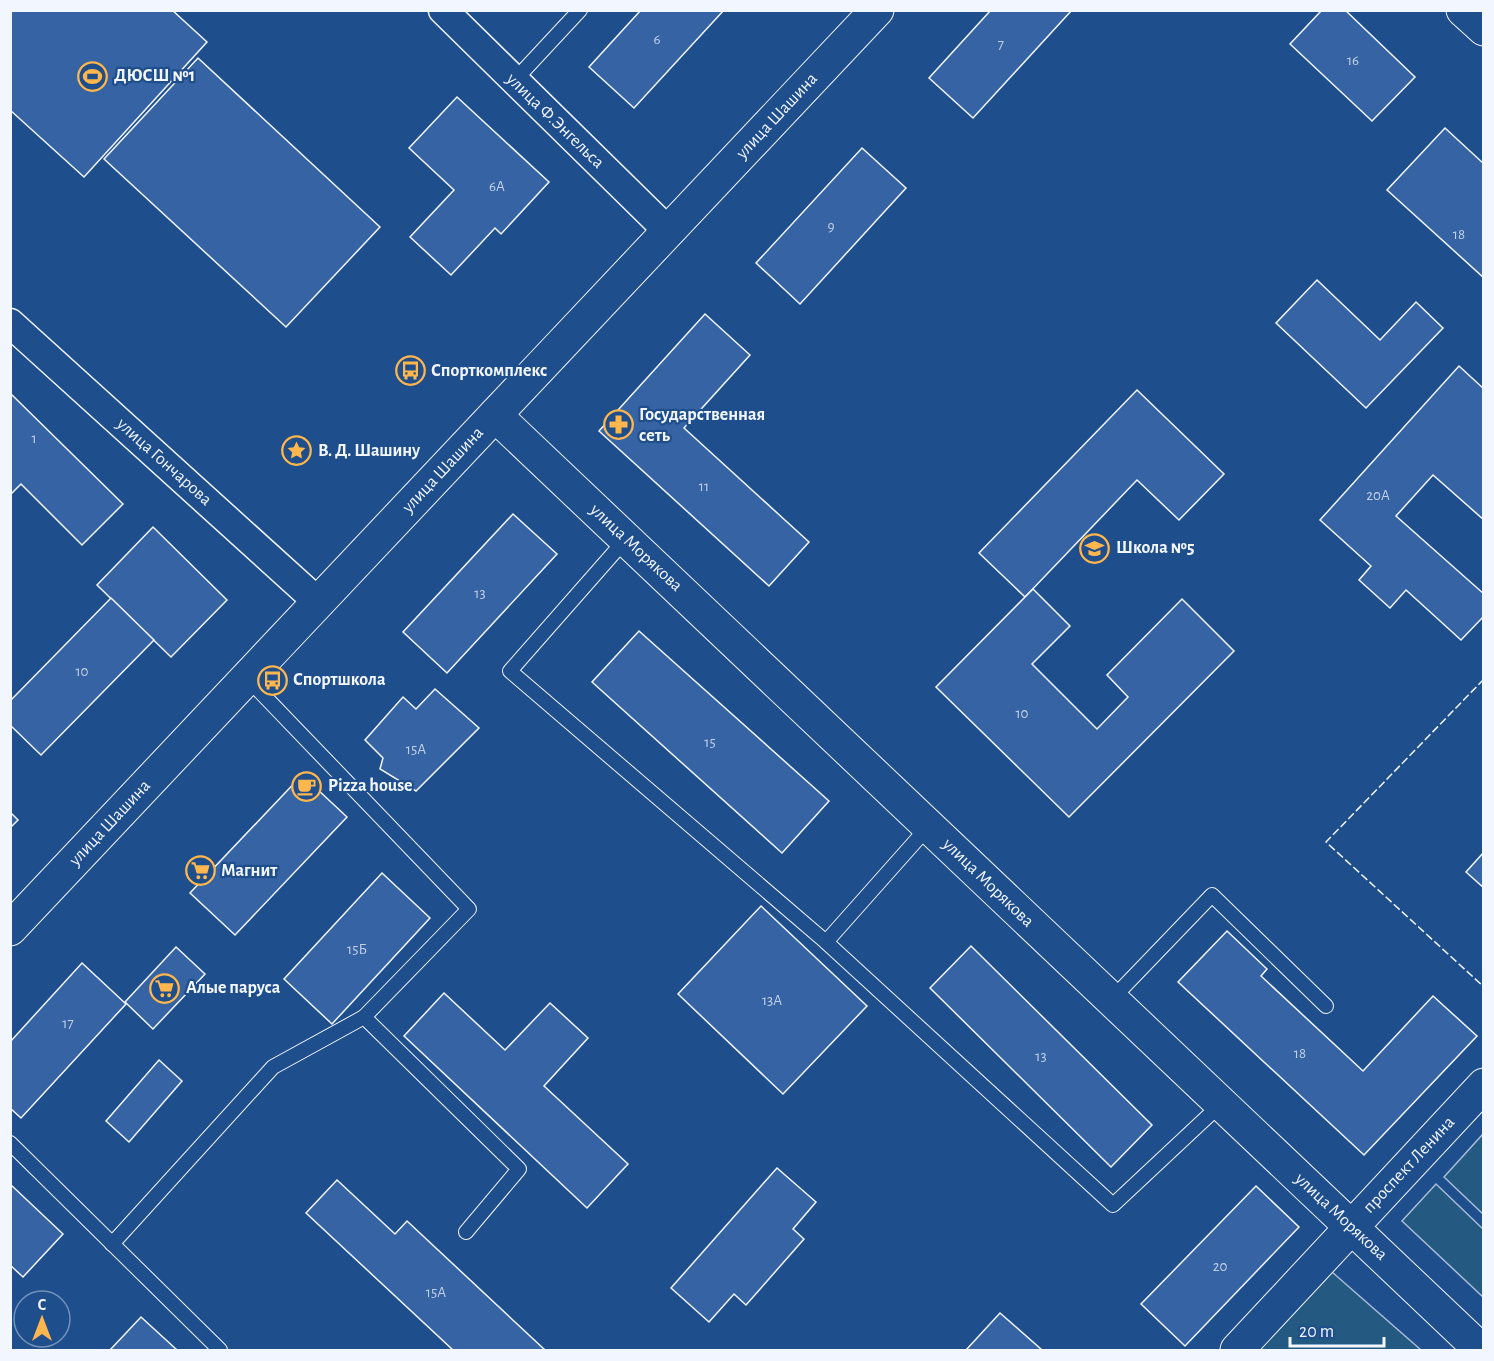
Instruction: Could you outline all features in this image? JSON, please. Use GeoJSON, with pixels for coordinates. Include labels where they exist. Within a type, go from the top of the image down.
{"type":"FeatureCollection","features":[{"type":"Feature","properties":{"kind":"main road","name":"улица Шашина"},"geometry":{"type":"LineString","coordinates":[[10,929],[877,10]]}},
{"type":"Feature","properties":{"kind":"main road"},"geometry":{"type":"LineString","coordinates":[[1463,10],[1484,29]]}},
{"type":"Feature","properties":{"kind":"main road","name":"улица Морякова"},"geometry":{"type":"LineString","coordinates":[[495,415],[1481,1350]]}},
{"type":"Feature","properties":{"kind":"main road","name":"проспект Ленина"},"geometry":{"type":"LineString","coordinates":[[1237,1350],[1484,1085]]}},
{"type":"Feature","properties":{"kind":"street","name":"улица Ф.Энгельса"},"geometry":{"type":"LineString","coordinates":[[454,14],[514,81],[668,231]]}},
{"type":"Feature","properties":{"kind":"street","name":"улица Гончарова"},"geometry":{"type":"LineString","coordinates":[[10,323],[318,602]]}},
{"type":"Feature","properties":{"kind":"lane"},"geometry":{"type":"LineString","coordinates":[[514,81],[580,10]]}},
{"type":"Feature","properties":{"kind":"lane"},"geometry":{"type":"LineString","coordinates":[[626,539],[510,671],[826,942],[1113,1205],[1221,1104]]}},
{"type":"Feature","properties":{"kind":"lane"},"geometry":{"type":"LineString","coordinates":[[112,1244],[273,1067],[364,1017],[469,909],[248,678]]}},
{"type":"Feature","properties":{"kind":"lane"},"geometry":{"type":"LineString","coordinates":[[826,942],[929,826]]}},
{"type":"Feature","properties":{"kind":"lane"},"geometry":{"type":"LineString","coordinates":[[1111,1000],[1212,895],[1326,1006]]}},
{"type":"Feature","properties":{"kind":"lane"},"geometry":{"type":"LineString","coordinates":[[364,1017],[519,1169],[466,1232]]}},
{"type":"Feature","properties":{"kind":"lane"},"geometry":{"type":"LineString","coordinates":[[10,1143],[220,1350]]}},
{"type":"Feature","properties":{"kind":"shaded area"},"geometry":{"type":"Polygon","coordinates":[[[1483,1134],[1483,1214],[1444,1177],[1483,1134]]]}},
{"type":"Feature","properties":{"kind":"shaded area"},"geometry":{"type":"Polygon","coordinates":[[[1436,1184],[1483,1229],[1483,1297],[1402,1221],[1436,1184]]]}},
{"type":"Feature","properties":{"kind":"shaded area"},"geometry":{"type":"Polygon","coordinates":[[[1332,1272],[1421,1350],[1257,1350],[1332,1272]]]}},
{"type":"Feature","properties":{"kind":"building","name":"ДЮСШ №1"},"geometry":{"type":"Polygon","coordinates":[[[10,10],[172,10],[207,42],[84,177],[10,110],[10,10]]]}},
{"type":"Feature","properties":{"kind":"building"},"geometry":{"type":"Polygon","coordinates":[[[641,10],[724,10],[634,108],[589,67],[641,10]]]}},
{"type":"Feature","properties":{"kind":"building"},"geometry":{"type":"Polygon","coordinates":[[[991,10],[1072,10],[973,118],[929,78],[991,10]]]}},
{"type":"Feature","properties":{"kind":"building"},"geometry":{"type":"Polygon","coordinates":[[[1322,10],[1345,10],[1415,77],[1372,121],[1290,44],[1322,10]]]}},
{"type":"Feature","properties":{"kind":"building"},"geometry":{"type":"Polygon","coordinates":[[[198,58],[380,227],[286,327],[104,159],[198,58]]]}},
{"type":"Feature","properties":{"kind":"building"},"geometry":{"type":"Polygon","coordinates":[[[457,97],[549,182],[501,234],[495,228],[451,275],[410,237],[454,190],[409,148],[457,97]]]}},
{"type":"Feature","properties":{"kind":"building"},"geometry":{"type":"Polygon","coordinates":[[[1445,128],[1484,164],[1484,278],[1387,190],[1445,128]]]}},
{"type":"Feature","properties":{"kind":"building"},"geometry":{"type":"Polygon","coordinates":[[[862,148],[906,188],[800,304],[756,263],[862,148]]]}},
{"type":"Feature","properties":{"kind":"building"},"geometry":{"type":"Polygon","coordinates":[[[1317,280],[1380,340],[1416,302],[1443,328],[1366,408],[1276,323],[1317,280]]]}},
{"type":"Feature","properties":{"kind":"building"},"geometry":{"type":"Polygon","coordinates":[[[705,314],[750,355],[684,428],[809,542],[769,586],[599,431],[705,314]]]}},
{"type":"Feature","properties":{"kind":"building"},"geometry":{"type":"Polygon","coordinates":[[[1459,366],[1484,389],[1484,520],[1433,475],[1396,516],[1484,594],[1484,616],[1461,640],[1406,590],[1390,608],[1359,580],[1371,566],[1320,520],[1459,366]]]}},
{"type":"Feature","properties":{"kind":"building"},"geometry":{"type":"Polygon","coordinates":[[[1137,390],[1224,474],[1179,520],[1137,480],[1025,597],[979,553],[1137,390]]]}},
{"type":"Feature","properties":{"kind":"building"},"geometry":{"type":"Polygon","coordinates":[[[10,393],[123,504],[82,545],[21,484],[10,495],[10,393]]]}},
{"type":"Feature","properties":{"kind":"building"},"geometry":{"type":"Polygon","coordinates":[[[513,514],[557,554],[447,673],[403,632],[513,514]]]}},
{"type":"Feature","properties":{"kind":"building"},"geometry":{"type":"Polygon","coordinates":[[[153,527],[227,600],[171,657],[97,585],[153,527]]]}},
{"type":"Feature","properties":{"kind":"building"},"geometry":{"type":"Polygon","coordinates":[[[1033,589],[1070,626],[1032,664],[1097,729],[1128,697],[1107,675],[1182,599],[1234,651],[1069,817],[936,687],[1033,589]]]}},
{"type":"Feature","properties":{"kind":"building"},"geometry":{"type":"Polygon","coordinates":[[[111,598],[154,640],[41,755],[10,725],[10,701],[111,598]]]}},
{"type":"Feature","properties":{"kind":"building"},"geometry":{"type":"Polygon","coordinates":[[[639,631],[829,801],[782,853],[592,682],[639,631]]]}},
{"type":"Feature","properties":{"kind":"building"},"geometry":{"type":"Polygon","coordinates":[[[435,689],[479,728],[416,791],[380,769],[383,758],[365,740],[403,697],[416,709],[435,689]]]}},
{"type":"Feature","properties":{"kind":"building"},"geometry":{"type":"Polygon","coordinates":[[[302,775],[347,817],[235,935],[190,893],[302,775]]]}},
{"type":"Feature","properties":{"kind":"building"},"geometry":{"type":"Polygon","coordinates":[[[10,812],[18,820],[10,828],[10,812]]]}},
{"type":"Feature","properties":{"kind":"building"},"geometry":{"type":"Polygon","coordinates":[[[1484,852],[1484,888],[1466,872],[1484,852]]]}},
{"type":"Feature","properties":{"kind":"building"},"geometry":{"type":"Polygon","coordinates":[[[382,873],[430,918],[332,1024],[284,979],[382,873]]]}},
{"type":"Feature","properties":{"kind":"building"},"geometry":{"type":"Polygon","coordinates":[[[761,906],[867,1006],[783,1094],[678,994],[761,906]]]}},
{"type":"Feature","properties":{"kind":"building"},"geometry":{"type":"Polygon","coordinates":[[[1227,931],[1267,969],[1261,976],[1363,1071],[1433,996],[1477,1036],[1364,1155],[1178,982],[1227,931]]]}},
{"type":"Feature","properties":{"kind":"building"},"geometry":{"type":"Polygon","coordinates":[[[971,946],[1152,1125],[1111,1167],[930,988],[971,946]]]}},
{"type":"Feature","properties":{"kind":"building","name":"Алые паруса"},"geometry":{"type":"Polygon","coordinates":[[[176,947],[205,974],[153,1029],[125,1002],[176,947]]]}},
{"type":"Feature","properties":{"kind":"building"},"geometry":{"type":"Polygon","coordinates":[[[82,963],[126,1004],[21,1118],[10,1108],[10,1042],[82,963]]]}},
{"type":"Feature","properties":{"kind":"building"},"geometry":{"type":"Polygon","coordinates":[[[444,993],[505,1050],[550,1003],[588,1038],[544,1086],[628,1164],[587,1208],[404,1036],[444,993]]]}},
{"type":"Feature","properties":{"kind":"building"},"geometry":{"type":"Polygon","coordinates":[[[159,1060],[182,1081],[129,1142],[106,1121],[159,1060]]]}},
{"type":"Feature","properties":{"kind":"building"},"geometry":{"type":"Polygon","coordinates":[[[777,1168],[816,1202],[793,1229],[804,1239],[746,1305],[734,1294],[709,1322],[671,1288],[777,1168]]]}},
{"type":"Feature","properties":{"kind":"building"},"geometry":{"type":"Polygon","coordinates":[[[337,1180],[395,1234],[407,1221],[545,1350],[453,1350],[306,1213],[337,1180]]]}},
{"type":"Feature","properties":{"kind":"building"},"geometry":{"type":"Polygon","coordinates":[[[10,1184],[63,1234],[23,1277],[10,1265],[10,1184]]]}},
{"type":"Feature","properties":{"kind":"building"},"geometry":{"type":"Polygon","coordinates":[[[1256,1186],[1299,1227],[1185,1346],[1141,1304],[1256,1186]]]}},
{"type":"Feature","properties":{"kind":"building"},"geometry":{"type":"Polygon","coordinates":[[[1000,1313],[1042,1350],[966,1350],[1000,1313]]]}},
{"type":"Feature","properties":{"kind":"building"},"geometry":{"type":"Polygon","coordinates":[[[141,1317],[177,1350],[110,1350],[141,1317]]]}},
{"type":"Feature","properties":{"kind":"fence"},"geometry":{"type":"LineString","coordinates":[[1484,679],[1326,842],[1484,987]]}},
{"type":"Feature","properties":{"kind":"place","name":"ДЮСШ №1"},"geometry":{"type":"Point","coordinates":[93,76]}},
{"type":"Feature","properties":{"kind":"place","name":"Спорткомплекс"},"geometry":{"type":"Point","coordinates":[410,371]}},
{"type":"Feature","properties":{"kind":"place","name":"Государственная сеть"},"geometry":{"type":"Point","coordinates":[618,425]}},
{"type":"Feature","properties":{"kind":"place","name":"В. Д. Шашину"},"geometry":{"type":"Point","coordinates":[297,451]}},
{"type":"Feature","properties":{"kind":"place","name":"Школа №5"},"geometry":{"type":"Point","coordinates":[1095,548]}},
{"type":"Feature","properties":{"kind":"place","name":"Спортшкола"},"geometry":{"type":"Point","coordinates":[272,680]}},
{"type":"Feature","properties":{"kind":"place","name":"Pizza house"},"geometry":{"type":"Point","coordinates":[307,786]}},
{"type":"Feature","properties":{"kind":"place","name":"Магнит"},"geometry":{"type":"Point","coordinates":[200,871]}},
{"type":"Feature","properties":{"kind":"place","name":"Алые паруса"},"geometry":{"type":"Point","coordinates":[165,988]}}]}
